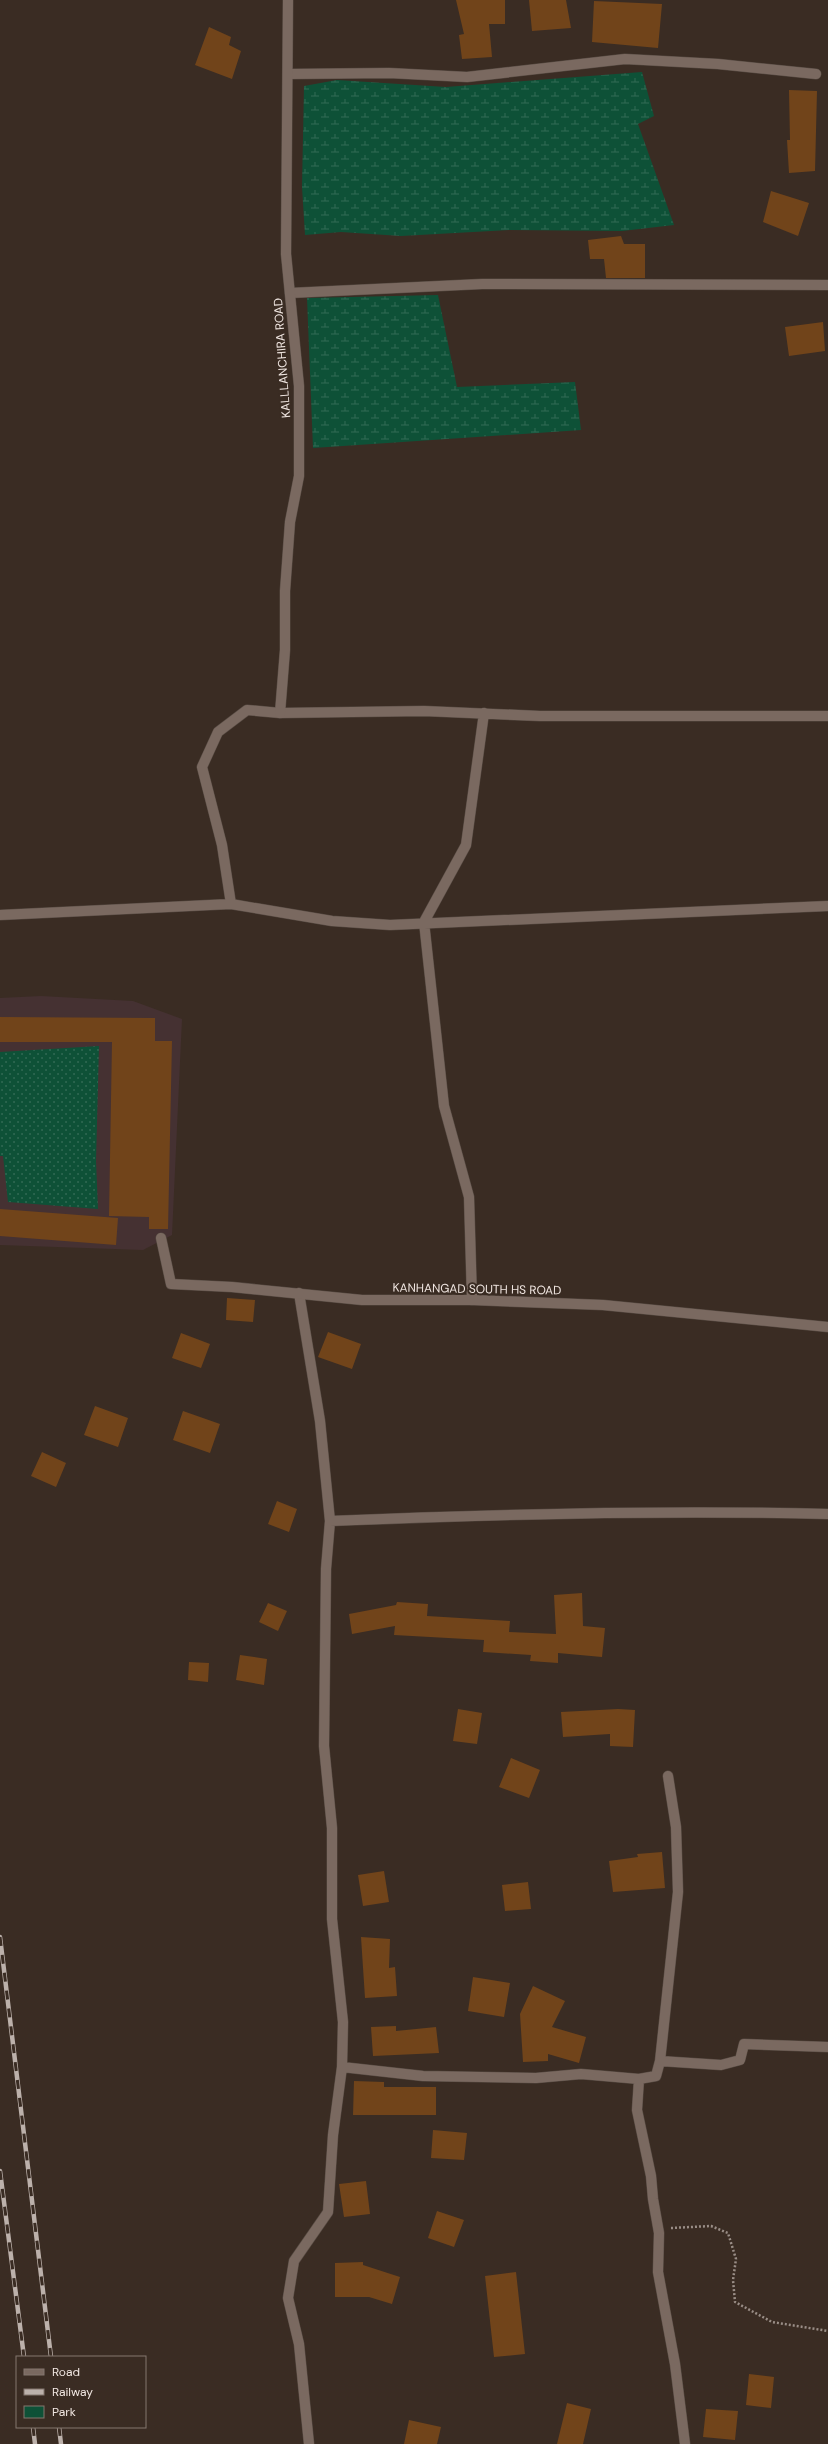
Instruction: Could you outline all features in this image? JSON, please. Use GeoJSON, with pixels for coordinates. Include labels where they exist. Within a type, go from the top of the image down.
{"type":"FeatureCollection","features":[{"type":"Feature","properties":{"kind":"street","name":"KALLLANCHIRA ROAD"},"geometry":{"type":"LineString","coordinates":[[280,713],[285,650],[285,591],[290,522],[299,476],[299,386],[286,246],[285,152],[288,74],[288,0]]}},
{"type":"Feature","properties":{"kind":"street"},"geometry":{"type":"LineString","coordinates":[[288,74],[389,73],[467,77],[625,59],[718,64],[816,74]]}},
{"type":"Feature","properties":{"kind":"street"},"geometry":{"type":"LineString","coordinates":[[290,293],[482,284],[828,285]]}},
{"type":"Feature","properties":{"kind":"street"},"geometry":{"type":"LineString","coordinates":[[231,904],[222,845],[202,767],[218,732],[247,710],[280,713],[424,711],[638,717],[828,716]]}},
{"type":"Feature","properties":{"kind":"street"},"geometry":{"type":"LineString","coordinates":[[472,1300],[469,1197],[444,1106],[424,922],[466,845],[484,713]]}},
{"type":"Feature","properties":{"kind":"street"},"geometry":{"type":"LineString","coordinates":[[0,915],[231,904],[332,920],[390,925],[424,922],[828,906]]}},
{"type":"Feature","properties":{"kind":"street","name":"KANHANGAD SOUTH HS ROAD"},"geometry":{"type":"LineString","coordinates":[[161,1238],[171,1284],[232,1287],[362,1300],[472,1300],[603,1305],[828,1327]]}},
{"type":"Feature","properties":{"kind":"street"},"geometry":{"type":"LineString","coordinates":[[299,1293],[320,1421],[330,1521],[326,1569],[324,1746],[332,1828],[332,1919],[344,2022],[342,2067],[332,2135],[328,2212],[294,2261],[288,2298],[299,2344],[309,2444]]}},
{"type":"Feature","properties":{"kind":"street"},"geometry":{"type":"LineString","coordinates":[[330,1521],[520,1513],[718,1512],[828,1514]]}},
{"type":"Feature","properties":{"kind":"street"},"geometry":{"type":"LineString","coordinates":[[342,2067],[423,2076],[536,2078],[581,2074],[639,2079],[656,2076],[660,2061],[678,1892],[676,1827],[668,1776]]}},
{"type":"Feature","properties":{"kind":"street"},"geometry":{"type":"LineString","coordinates":[[660,2061],[721,2065],[740,2060],[744,2044],[828,2047]]}},
{"type":"Feature","properties":{"kind":"street"},"geometry":{"type":"LineString","coordinates":[[639,2079],[638,2110],[652,2176],[653,2199],[659,2233],[658,2272],[675,2364],[685,2444]]}},
{"type":"Feature","properties":{"kind":"path"},"geometry":{"type":"LineString","coordinates":[[659,2233],[671,2228],[711,2226],[728,2233],[736,2259],[733,2280],[735,2302],[772,2322],[828,2331]]}},
{"type":"Feature","properties":{"kind":"shaded area"},"geometry":{"type":"Polygon","coordinates":[[[41,996],[133,1001],[182,1019],[172,1235],[143,1250],[0,1245],[0,998],[41,996]]]}},
{"type":"Feature","properties":{"kind":"green space"},"geometry":{"type":"Polygon","coordinates":[[[642,72],[654,116],[638,124],[674,225],[622,231],[509,230],[401,236],[341,232],[305,235],[302,187],[304,86],[337,80],[446,87],[642,72]]]}},
{"type":"Feature","properties":{"kind":"green space"},"geometry":{"type":"Polygon","coordinates":[[[438,295],[457,387],[575,382],[581,430],[313,448],[307,298],[438,295]]]}},
{"type":"Feature","properties":{"kind":"green space"},"geometry":{"type":"Polygon","coordinates":[[[99,1046],[96,1161],[98,1209],[8,1202],[3,1156],[0,1156],[0,1052],[99,1046]]]}},
{"type":"Feature","properties":{"kind":"building"},"geometry":{"type":"Polygon","coordinates":[[[456,0],[505,0],[505,24],[489,24],[492,57],[462,59],[459,35],[464,34],[456,0]]]}},
{"type":"Feature","properties":{"kind":"building"},"geometry":{"type":"Polygon","coordinates":[[[529,0],[566,0],[571,28],[532,31],[529,0]]]}},
{"type":"Feature","properties":{"kind":"building"},"geometry":{"type":"Polygon","coordinates":[[[594,1],[662,4],[658,48],[592,42],[594,1]]]}},
{"type":"Feature","properties":{"kind":"building"},"geometry":{"type":"Polygon","coordinates":[[[209,27],[231,37],[229,45],[241,51],[232,79],[195,65],[209,27]]]}},
{"type":"Feature","properties":{"kind":"building"},"geometry":{"type":"Polygon","coordinates":[[[789,90],[817,91],[815,171],[789,173],[787,140],[790,140],[789,90]]]}},
{"type":"Feature","properties":{"kind":"building"},"geometry":{"type":"Polygon","coordinates":[[[771,191],[809,203],[798,236],[763,222],[771,191]]]}},
{"type":"Feature","properties":{"kind":"building"},"geometry":{"type":"Polygon","coordinates":[[[621,236],[624,244],[645,244],[645,278],[606,278],[604,259],[590,259],[588,240],[621,236]]]}},
{"type":"Feature","properties":{"kind":"building"},"geometry":{"type":"Polygon","coordinates":[[[823,322],[825,351],[789,356],[785,327],[823,322]]]}},
{"type":"Feature","properties":{"kind":"building"},"geometry":{"type":"Polygon","coordinates":[[[0,1017],[155,1018],[155,1041],[172,1041],[168,1229],[149,1229],[149,1217],[109,1216],[112,1042],[0,1042],[0,1017]]]}},
{"type":"Feature","properties":{"kind":"building"},"geometry":{"type":"Polygon","coordinates":[[[0,1209],[118,1218],[116,1245],[0,1236],[0,1209]]]}},
{"type":"Feature","properties":{"kind":"building"},"geometry":{"type":"Polygon","coordinates":[[[227,1298],[255,1300],[253,1322],[226,1320],[227,1298]]]}},
{"type":"Feature","properties":{"kind":"building"},"geometry":{"type":"Polygon","coordinates":[[[328,1332],[361,1344],[352,1369],[318,1357],[328,1332]]]}},
{"type":"Feature","properties":{"kind":"building"},"geometry":{"type":"Polygon","coordinates":[[[181,1333],[210,1344],[201,1368],[172,1358],[181,1333]]]}},
{"type":"Feature","properties":{"kind":"building"},"geometry":{"type":"Polygon","coordinates":[[[95,1406],[128,1418],[118,1447],[84,1435],[95,1406]]]}},
{"type":"Feature","properties":{"kind":"building"},"geometry":{"type":"Polygon","coordinates":[[[183,1411],[220,1424],[210,1453],[173,1440],[183,1411]]]}},
{"type":"Feature","properties":{"kind":"building"},"geometry":{"type":"Polygon","coordinates":[[[42,1452],[66,1463],[56,1487],[31,1476],[42,1452]]]}},
{"type":"Feature","properties":{"kind":"building"},"geometry":{"type":"Polygon","coordinates":[[[277,1501],[297,1509],[289,1532],[268,1524],[277,1501]]]}},
{"type":"Feature","properties":{"kind":"building"},"geometry":{"type":"Polygon","coordinates":[[[582,1593],[583,1626],[605,1628],[602,1657],[558,1653],[558,1663],[530,1661],[531,1655],[483,1652],[484,1640],[394,1635],[395,1626],[352,1634],[349,1614],[396,1605],[397,1602],[428,1604],[427,1616],[510,1621],[509,1632],[556,1634],[554,1595],[582,1593]]]}},
{"type":"Feature","properties":{"kind":"building"},"geometry":{"type":"Polygon","coordinates":[[[268,1603],[287,1611],[278,1631],[259,1622],[268,1603]]]}},
{"type":"Feature","properties":{"kind":"building"},"geometry":{"type":"Polygon","coordinates":[[[240,1655],[267,1659],[264,1685],[236,1680],[240,1655]]]}},
{"type":"Feature","properties":{"kind":"building"},"geometry":{"type":"Polygon","coordinates":[[[189,1662],[209,1663],[208,1682],[188,1680],[189,1662]]]}},
{"type":"Feature","properties":{"kind":"building"},"geometry":{"type":"Polygon","coordinates":[[[458,1709],[482,1713],[477,1744],[453,1741],[458,1709]]]}},
{"type":"Feature","properties":{"kind":"building"},"geometry":{"type":"Polygon","coordinates":[[[618,1709],[635,1710],[633,1747],[610,1746],[610,1734],[563,1737],[561,1712],[618,1709]]]}},
{"type":"Feature","properties":{"kind":"building"},"geometry":{"type":"Polygon","coordinates":[[[511,1758],[540,1770],[529,1798],[499,1787],[511,1758]]]}},
{"type":"Feature","properties":{"kind":"building"},"geometry":{"type":"Polygon","coordinates":[[[662,1852],[665,1888],[613,1892],[609,1861],[638,1857],[637,1854],[662,1852]]]}},
{"type":"Feature","properties":{"kind":"building"},"geometry":{"type":"Polygon","coordinates":[[[384,1871],[389,1902],[363,1906],[358,1875],[384,1871]]]}},
{"type":"Feature","properties":{"kind":"building"},"geometry":{"type":"Polygon","coordinates":[[[528,1882],[531,1909],[505,1911],[502,1885],[528,1882]]]}},
{"type":"Feature","properties":{"kind":"building"},"geometry":{"type":"Polygon","coordinates":[[[361,1937],[390,1939],[389,1968],[395,1967],[397,1996],[365,1998],[361,1937]]]}},
{"type":"Feature","properties":{"kind":"building"},"geometry":{"type":"Polygon","coordinates":[[[473,1977],[510,1983],[504,2017],[468,2011],[473,1977]]]}},
{"type":"Feature","properties":{"kind":"building"},"geometry":{"type":"Polygon","coordinates":[[[533,1986],[565,2001],[552,2027],[586,2037],[579,2063],[548,2054],[548,2061],[523,2062],[520,2014],[533,1986]]]}},
{"type":"Feature","properties":{"kind":"building"},"geometry":{"type":"Polygon","coordinates":[[[396,2026],[396,2031],[436,2027],[439,2053],[373,2056],[371,2027],[396,2026]]]}},
{"type":"Feature","properties":{"kind":"building"},"geometry":{"type":"Polygon","coordinates":[[[354,2081],[384,2082],[384,2087],[436,2087],[436,2115],[353,2115],[354,2081]]]}},
{"type":"Feature","properties":{"kind":"building"},"geometry":{"type":"Polygon","coordinates":[[[433,2130],[467,2133],[464,2160],[431,2158],[433,2130]]]}},
{"type":"Feature","properties":{"kind":"building"},"geometry":{"type":"Polygon","coordinates":[[[366,2181],[370,2214],[344,2217],[339,2184],[366,2181]]]}},
{"type":"Feature","properties":{"kind":"building"},"geometry":{"type":"Polygon","coordinates":[[[437,2211],[464,2220],[454,2247],[428,2238],[437,2211]]]}},
{"type":"Feature","properties":{"kind":"building"},"geometry":{"type":"Polygon","coordinates":[[[363,2262],[363,2265],[400,2277],[392,2304],[369,2297],[335,2297],[335,2263],[363,2262]]]}},
{"type":"Feature","properties":{"kind":"building"},"geometry":{"type":"Polygon","coordinates":[[[516,2272],[525,2354],[494,2357],[485,2276],[516,2272]]]}},
{"type":"Feature","properties":{"kind":"building"},"geometry":{"type":"Polygon","coordinates":[[[749,2374],[774,2377],[771,2408],[746,2405],[749,2374]]]}},
{"type":"Feature","properties":{"kind":"building"},"geometry":{"type":"Polygon","coordinates":[[[567,2403],[591,2409],[583,2444],[557,2444],[567,2403]]]}},
{"type":"Feature","properties":{"kind":"building"},"geometry":{"type":"Polygon","coordinates":[[[706,2409],[738,2411],[735,2440],[703,2437],[706,2409]]]}},
{"type":"Feature","properties":{"kind":"building"},"geometry":{"type":"Polygon","coordinates":[[[409,2420],[441,2427],[437,2444],[404,2444],[409,2420]]]}},
{"type":"Feature","properties":{"kind":"railway"},"geometry":{"type":"LineString","coordinates":[[0,1937],[51,2356]]}},
{"type":"Feature","properties":{"kind":"railway"},"geometry":{"type":"LineString","coordinates":[[0,2171],[24,2356]]}},
{"type":"Feature","properties":{"kind":"railway"},"geometry":{"type":"LineString","coordinates":[[33,2428],[35,2444]]}},
{"type":"Feature","properties":{"kind":"railway"},"geometry":{"type":"LineString","coordinates":[[59,2428],[61,2444]]}}]}
